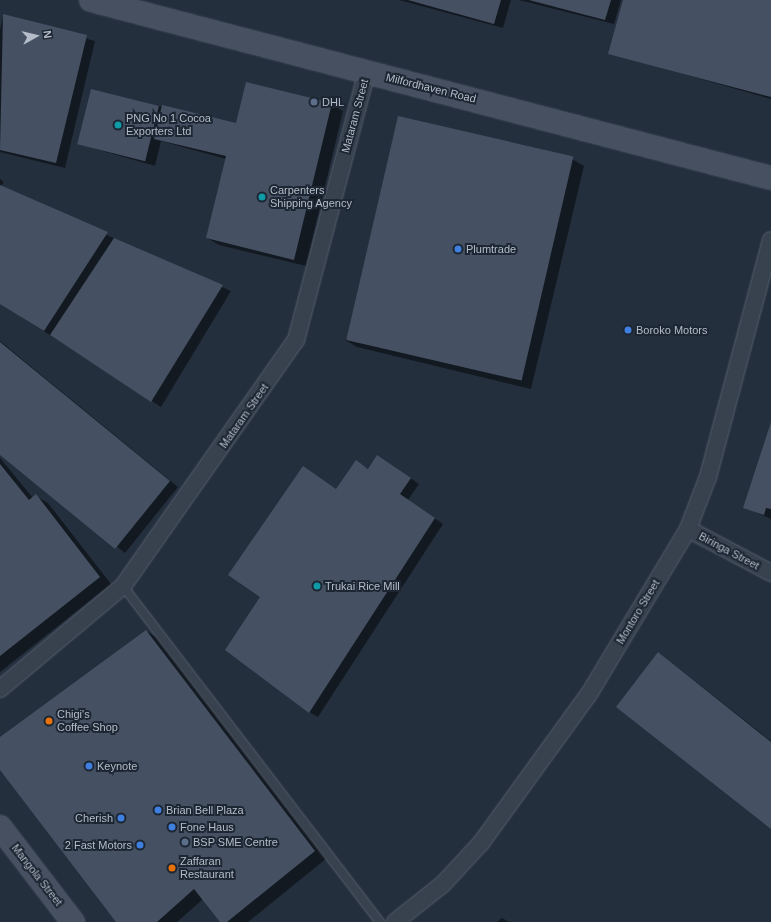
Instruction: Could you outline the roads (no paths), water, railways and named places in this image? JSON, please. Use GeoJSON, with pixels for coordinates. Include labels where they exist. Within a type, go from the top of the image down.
{"type":"FeatureCollection","features":[{"type":"Feature","properties":{"kind":"main road","name":"Milfordhaven Road"},"geometry":{"type":"LineString","coordinates":[[91,0],[135,6],[367,72],[771,178]]}},
{"type":"Feature","properties":{"kind":"main road","name":"Mangola Street"},"geometry":{"type":"LineString","coordinates":[[0,827],[73,922]]}},
{"type":"Feature","properties":{"kind":"street","name":"Mataram Street"},"geometry":{"type":"LineString","coordinates":[[0,689],[124,586],[296,340],[367,72]]}},
{"type":"Feature","properties":{"kind":"street","name":"Montoro Street"},"geometry":{"type":"LineString","coordinates":[[395,922],[443,884],[481,843],[589,694],[688,529],[708,477],[771,240]]}},
{"type":"Feature","properties":{"kind":"street","name":"Biringa Street"},"geometry":{"type":"LineString","coordinates":[[688,529],[771,573]]}},
{"type":"Feature","properties":{"kind":"lane"},"geometry":{"type":"LineString","coordinates":[[124,586],[380,922]]}},
{"type":"Feature","properties":{"kind":"place","name":"DHL"},"geometry":{"type":"Point","coordinates":[314,102]}},
{"type":"Feature","properties":{"kind":"place","name":"PNG No 1 Cocoa Exporters Ltd"},"geometry":{"type":"Point","coordinates":[118,125]}},
{"type":"Feature","properties":{"kind":"place","name":"Carpenters Shipping Agency"},"geometry":{"type":"Point","coordinates":[262,197]}},
{"type":"Feature","properties":{"kind":"place","name":"Plumtrade"},"geometry":{"type":"Point","coordinates":[458,249]}},
{"type":"Feature","properties":{"kind":"place","name":"Boroko Motors"},"geometry":{"type":"Point","coordinates":[628,330]}},
{"type":"Feature","properties":{"kind":"place","name":"Trukai Rice Mill"},"geometry":{"type":"Point","coordinates":[317,586]}},
{"type":"Feature","properties":{"kind":"place","name":"Chigi's Coffee Shop"},"geometry":{"type":"Point","coordinates":[49,721]}},
{"type":"Feature","properties":{"kind":"place","name":"Keynote"},"geometry":{"type":"Point","coordinates":[89,766]}},
{"type":"Feature","properties":{"kind":"place","name":"Brian Bell Plaza"},"geometry":{"type":"Point","coordinates":[158,810]}},
{"type":"Feature","properties":{"kind":"place","name":"Cherish"},"geometry":{"type":"Point","coordinates":[121,818]}},
{"type":"Feature","properties":{"kind":"place","name":"Fone Haus"},"geometry":{"type":"Point","coordinates":[172,827]}},
{"type":"Feature","properties":{"kind":"place","name":"BSP SME Centre"},"geometry":{"type":"Point","coordinates":[185,842]}},
{"type":"Feature","properties":{"kind":"place","name":"2 Fast Motors"},"geometry":{"type":"Point","coordinates":[140,845]}},
{"type":"Feature","properties":{"kind":"place","name":"Zaffaran Restaurant"},"geometry":{"type":"Point","coordinates":[172,868]}}]}
